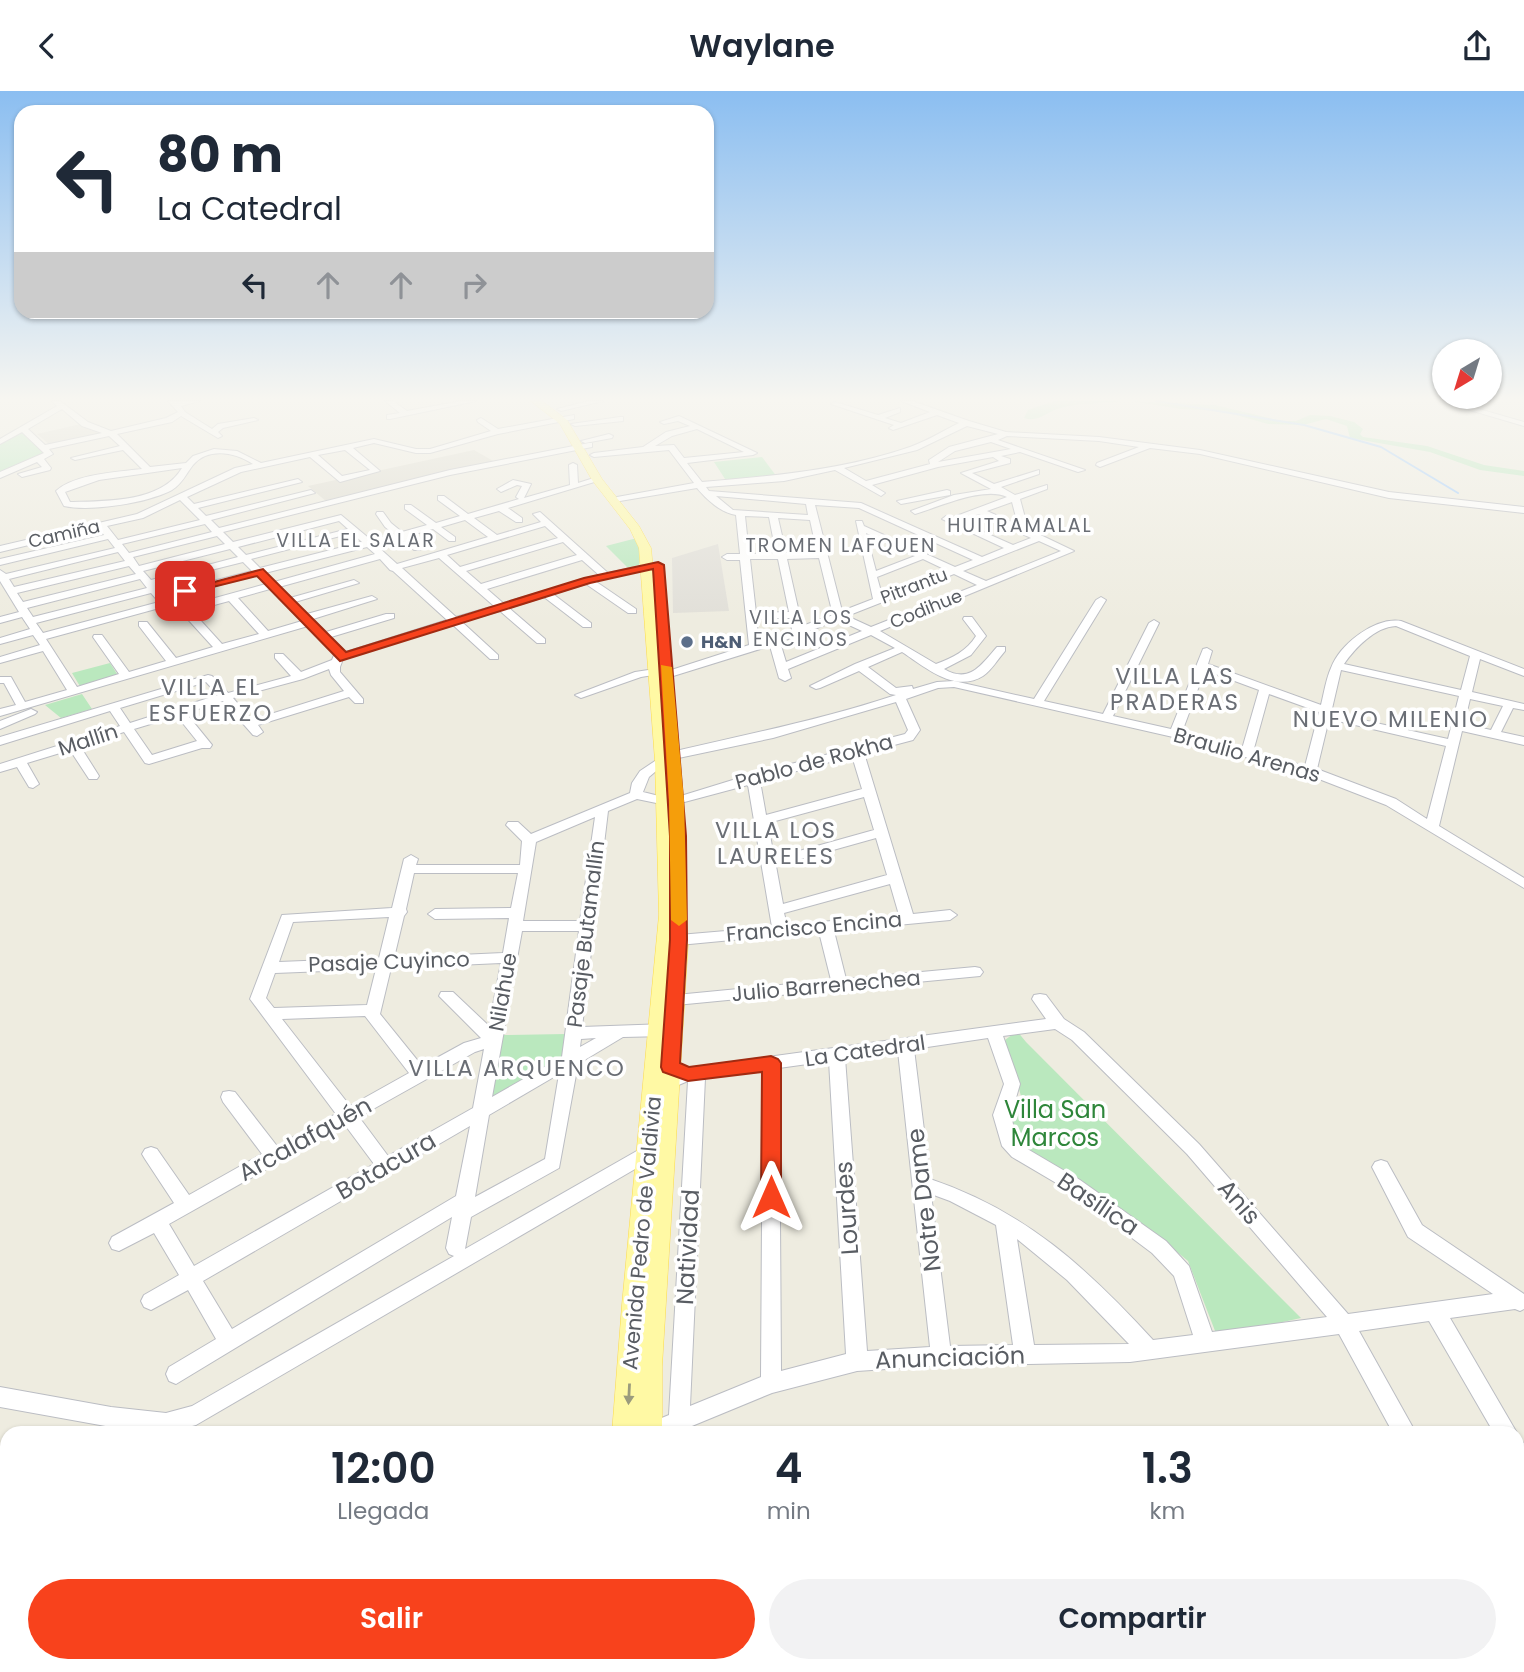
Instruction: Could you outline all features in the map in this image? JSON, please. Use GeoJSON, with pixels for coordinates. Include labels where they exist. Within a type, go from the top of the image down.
{"type":"FeatureCollection","features":[{"type":"Feature","properties":{"kind":"main road","name":"Avenida Pedro de Valdivia"},"geometry":{"type":"LineString","coordinates":[[597,475],[645,548],[652,570]]}},
{"type":"Feature","properties":{"kind":"main road","name":"Avenida Pedro de Valdivia"},"geometry":{"type":"LineString","coordinates":[[605,475],[621,500],[652,536],[652,570],[671,800],[679,940],[676,1000],[666,1030],[681,1074],[649,1366],[649,1426]]}},
{"type":"Feature","properties":{"kind":"main road"},"geometry":{"type":"LineString","coordinates":[[599,482],[621,500],[630,517],[629,522]]}},
{"type":"Feature","properties":{"kind":"main road","name":"Avenida Pedro de Valdivia"},"geometry":{"type":"LineString","coordinates":[[627,1426],[648,1153],[666,1030],[671,800]]}},
{"type":"Feature","properties":{"kind":"street"},"geometry":{"type":"LineString","coordinates":[[127,475],[67,485],[60,491],[66,504],[72,505],[152,493],[172,487],[181,475]]}},
{"type":"Feature","properties":{"kind":"street","name":"Camiña"},"geometry":{"type":"LineString","coordinates":[[0,549],[141,516],[228,475]]}},
{"type":"Feature","properties":{"kind":"street"},"geometry":{"type":"LineString","coordinates":[[244,475],[257,485]]}},
{"type":"Feature","properties":{"kind":"street"},"geometry":{"type":"LineString","coordinates":[[191,506],[278,475]]}},
{"type":"Feature","properties":{"kind":"street"},"geometry":{"type":"LineString","coordinates":[[289,475],[325,505]]}},
{"type":"Feature","properties":{"kind":"street"},"geometry":{"type":"LineString","coordinates":[[335,475],[340,479],[359,475]]}},
{"type":"Feature","properties":{"kind":"street"},"geometry":{"type":"LineString","coordinates":[[0,641],[141,573],[218,532],[444,475]]}},
{"type":"Feature","properties":{"kind":"street"},"geometry":{"type":"LineString","coordinates":[[573,475],[574,487]]}},
{"type":"Feature","properties":{"kind":"street"},"geometry":{"type":"LineString","coordinates":[[690,475],[697,485],[726,510],[814,518]]}},
{"type":"Feature","properties":{"kind":"street"},"geometry":{"type":"LineString","coordinates":[[621,500],[697,485],[801,475]]}},
{"type":"Feature","properties":{"kind":"street"},"geometry":{"type":"LineString","coordinates":[[848,475],[881,493]]}},
{"type":"Feature","properties":{"kind":"street"},"geometry":{"type":"LineString","coordinates":[[865,484],[900,475]]}},
{"type":"Feature","properties":{"kind":"street"},"geometry":{"type":"LineString","coordinates":[[969,475],[1015,498],[1024,529]]}},
{"type":"Feature","properties":{"kind":"street"},"geometry":{"type":"LineString","coordinates":[[915,511],[957,496],[998,489],[1030,475]]}},
{"type":"Feature","properties":{"kind":"street"},"geometry":{"type":"LineString","coordinates":[[1302,475],[1388,495],[1524,510]]}},
{"type":"Feature","properties":{"kind":"street"},"geometry":{"type":"LineString","coordinates":[[901,501],[945,493],[982,481]]}},
{"type":"Feature","properties":{"kind":"street"},"geometry":{"type":"LineString","coordinates":[[501,489],[516,482],[527,484],[522,499]]}},
{"type":"Feature","properties":{"kind":"street"},"geometry":{"type":"LineString","coordinates":[[4,582],[141,573],[260,572],[435,526],[522,499],[599,482]]}},
{"type":"Feature","properties":{"kind":"street"},"geometry":{"type":"LineString","coordinates":[[1012,548],[947,520],[980,511],[1044,487]]}},
{"type":"Feature","properties":{"kind":"street"},"geometry":{"type":"LineString","coordinates":[[489,490],[507,489],[522,499]]}},
{"type":"Feature","properties":{"kind":"street"},"geometry":{"type":"LineString","coordinates":[[0,620],[33,626],[141,573],[205,520],[312,493]]}},
{"type":"Feature","properties":{"kind":"street"},"geometry":{"type":"LineString","coordinates":[[706,493],[867,508],[981,560]]}},
{"type":"Feature","properties":{"kind":"street"},"geometry":{"type":"LineString","coordinates":[[0,741],[208,678],[253,728],[354,697],[335,673],[341,653],[181,496]]}},
{"type":"Feature","properties":{"kind":"street"},"geometry":{"type":"LineString","coordinates":[[441,498],[495,538]]}},
{"type":"Feature","properties":{"kind":"street"},"geometry":{"type":"LineString","coordinates":[[810,503],[838,616],[886,638],[939,672],[973,677],[985,669],[1001,649]]}},
{"type":"Feature","properties":{"kind":"street"},"geometry":{"type":"LineString","coordinates":[[854,505],[878,600]]}},
{"type":"Feature","properties":{"kind":"street"},"geometry":{"type":"LineString","coordinates":[[408,507],[452,539]]}},
{"type":"Feature","properties":{"kind":"street"},"geometry":{"type":"LineString","coordinates":[[500,507],[519,520]]}},
{"type":"Feature","properties":{"kind":"street"},"geometry":{"type":"LineString","coordinates":[[980,511],[1041,537]]}},
{"type":"Feature","properties":{"kind":"street"},"geometry":{"type":"LineString","coordinates":[[740,512],[754,645]]}},
{"type":"Feature","properties":{"kind":"street"},"geometry":{"type":"LineString","coordinates":[[380,514],[417,548]]}},
{"type":"Feature","properties":{"kind":"street"},"geometry":{"type":"LineString","coordinates":[[537,514],[609,575]]}},
{"type":"Feature","properties":{"kind":"street"},"geometry":{"type":"LineString","coordinates":[[773,515],[798,632]]}},
{"type":"Feature","properties":{"kind":"street"},"geometry":{"type":"LineString","coordinates":[[0,660],[33,626],[141,573],[232,545],[341,518],[494,657]]}},
{"type":"Feature","properties":{"kind":"street"},"geometry":{"type":"LineString","coordinates":[[393,568],[547,523]]}},
{"type":"Feature","properties":{"kind":"street"},"geometry":{"type":"LineString","coordinates":[[101,525],[141,573],[185,610],[220,648]]}},
{"type":"Feature","properties":{"kind":"street"},"geometry":{"type":"LineString","coordinates":[[860,527],[986,585]]}},
{"type":"Feature","properties":{"kind":"street"},"geometry":{"type":"LineString","coordinates":[[4,582],[141,573],[246,558],[354,530]]}},
{"type":"Feature","properties":{"kind":"street","name":"Pitrantu"},"geometry":{"type":"LineString","coordinates":[[581,695],[639,674],[661,674],[774,641],[1041,537]]}},
{"type":"Feature","properties":{"kind":"street","name":"Codihue"},"geometry":{"type":"LineString","coordinates":[[774,641],[783,673],[869,632],[1069,551],[1041,537]]}},
{"type":"Feature","properties":{"kind":"street"},"geometry":{"type":"LineString","coordinates":[[459,570],[565,540]]}},
{"type":"Feature","properties":{"kind":"street"},"geometry":{"type":"LineString","coordinates":[[440,554],[541,641]]}},
{"type":"Feature","properties":{"kind":"street"},"geometry":{"type":"LineString","coordinates":[[727,557],[824,555]]}},
{"type":"Feature","properties":{"kind":"street"},"geometry":{"type":"LineString","coordinates":[[185,610],[380,556]]}},
{"type":"Feature","properties":{"kind":"street"},"geometry":{"type":"LineString","coordinates":[[480,588],[584,556]]}},
{"type":"Feature","properties":{"kind":"street"},"geometry":{"type":"LineString","coordinates":[[872,576],[923,556]]}},
{"type":"Feature","properties":{"kind":"street"},"geometry":{"type":"LineString","coordinates":[[0,562],[141,573]]}},
{"type":"Feature","properties":{"kind":"street","name":"Mallín"},"geometry":{"type":"LineString","coordinates":[[1,765],[20,762],[179,711],[299,677],[338,660],[587,580],[652,570]]}},
{"type":"Feature","properties":{"kind":"street"},"geometry":{"type":"LineString","coordinates":[[587,580],[632,611]]}},
{"type":"Feature","properties":{"kind":"street"},"geometry":{"type":"LineString","coordinates":[[4,582],[74,691]]}},
{"type":"Feature","properties":{"kind":"street"},"geometry":{"type":"LineString","coordinates":[[289,601],[354,583]]}},
{"type":"Feature","properties":{"kind":"street"},"geometry":{"type":"LineString","coordinates":[[545,593],[587,625]]}},
{"type":"Feature","properties":{"kind":"street"},"geometry":{"type":"LineString","coordinates":[[231,597],[266,635]]}},
{"type":"Feature","properties":{"kind":"street"},"geometry":{"type":"LineString","coordinates":[[0,713],[266,635],[372,599]]}},
{"type":"Feature","properties":{"kind":"street"},"geometry":{"type":"LineString","coordinates":[[1037,703],[1101,600]]}},
{"type":"Feature","properties":{"kind":"street"},"geometry":{"type":"LineString","coordinates":[[750,616],[794,615]]}},
{"type":"Feature","properties":{"kind":"street"},"geometry":{"type":"LineString","coordinates":[[324,636],[390,616]]}},
{"type":"Feature","properties":{"kind":"street"},"geometry":{"type":"LineString","coordinates":[[859,666],[894,692],[939,672],[978,643],[981,636],[968,619]]}},
{"type":"Feature","properties":{"kind":"street"},"geometry":{"type":"LineString","coordinates":[[1310,771],[1337,666],[1346,650],[1391,622],[1524,673]]}},
{"type":"Feature","properties":{"kind":"street"},"geometry":{"type":"LineString","coordinates":[[1106,719],[1154,623]]}},
{"type":"Feature","properties":{"kind":"street"},"geometry":{"type":"LineString","coordinates":[[143,624],[173,662]]}},
{"type":"Feature","properties":{"kind":"street"},"geometry":{"type":"LineString","coordinates":[[98,638],[126,676]]}},
{"type":"Feature","properties":{"kind":"street"},"geometry":{"type":"LineString","coordinates":[[816,685],[901,649]]}},
{"type":"Feature","properties":{"kind":"street"},"geometry":{"type":"LineString","coordinates":[[1175,734],[1207,651]]}},
{"type":"Feature","properties":{"kind":"street"},"geometry":{"type":"LineString","coordinates":[[279,656],[299,677]]}},
{"type":"Feature","properties":{"kind":"street"},"geometry":{"type":"LineString","coordinates":[[1432,826],[1475,656]]}},
{"type":"Feature","properties":{"kind":"street"},"geometry":{"type":"LineString","coordinates":[[1201,665],[1326,713],[1452,744]]}},
{"type":"Feature","properties":{"kind":"street"},"geometry":{"type":"LineString","coordinates":[[1337,666],[1518,704],[1495,733]]}},
{"type":"Feature","properties":{"kind":"street"},"geometry":{"type":"LineString","coordinates":[[0,680],[6,679],[22,706]]}},
{"type":"Feature","properties":{"kind":"street","name":"Braulio Arenas"},"geometry":{"type":"LineString","coordinates":[[666,759],[809,725],[950,684],[1175,734],[1310,771],[1384,800],[1432,826],[1524,884]]}},
{"type":"Feature","properties":{"kind":"street"},"geometry":{"type":"LineString","coordinates":[[1247,752],[1265,688]]}},
{"type":"Feature","properties":{"kind":"street","name":"Pablo de Rokha"},"geometry":{"type":"LineString","coordinates":[[671,800],[913,734],[900,698]]}},
{"type":"Feature","properties":{"kind":"street"},"geometry":{"type":"LineString","coordinates":[[0,725],[33,711],[37,702]]}},
{"type":"Feature","properties":{"kind":"street"},"geometry":{"type":"LineString","coordinates":[[113,708],[149,760],[205,744],[179,711]]}},
{"type":"Feature","properties":{"kind":"street"},"geometry":{"type":"LineString","coordinates":[[1457,726],[1524,741]]}},
{"type":"Feature","properties":{"kind":"street"},"geometry":{"type":"LineString","coordinates":[[73,745],[93,776]]}},
{"type":"Feature","properties":{"kind":"street"},"geometry":{"type":"LineString","coordinates":[[857,751],[906,918]]}},
{"type":"Feature","properties":{"kind":"street"},"geometry":{"type":"LineString","coordinates":[[636,795],[638,781],[666,759]]}},
{"type":"Feature","properties":{"kind":"street"},"geometry":{"type":"LineString","coordinates":[[20,762],[33,784]]}},
{"type":"Feature","properties":{"kind":"street"},"geometry":{"type":"LineString","coordinates":[[753,778],[780,929]]}},
{"type":"Feature","properties":{"kind":"street"},"geometry":{"type":"LineString","coordinates":[[761,821],[870,791]]}},
{"type":"Feature","properties":{"kind":"street"},"geometry":{"type":"LineString","coordinates":[[513,825],[529,840],[636,795],[671,800]]}},
{"type":"Feature","properties":{"kind":"street","name":"Pasaje Butamallín"},"geometry":{"type":"LineString","coordinates":[[176,1374],[463,1206],[553,1163],[570,1060],[602,810]]}},
{"type":"Feature","properties":{"kind":"street"},"geometry":{"type":"LineString","coordinates":[[769,864],[881,832]]}},
{"type":"Feature","properties":{"kind":"street","name":"Nilahue"},"geometry":{"type":"LineString","coordinates":[[456,1248],[529,840]]}},
{"type":"Feature","properties":{"kind":"street"},"geometry":{"type":"LineString","coordinates":[[420,1076],[374,1020],[374,1010],[410,864],[525,869]]}},
{"type":"Feature","properties":{"kind":"street"},"geometry":{"type":"LineString","coordinates":[[777,910],[894,878]]}},
{"type":"Feature","properties":{"kind":"street"},"geometry":{"type":"LineString","coordinates":[[386,1166],[258,999],[287,918],[400,912]]}},
{"type":"Feature","properties":{"kind":"street"},"geometry":{"type":"LineString","coordinates":[[435,914],[587,926]]}},
{"type":"Feature","properties":{"kind":"street","name":"Francisco Encina"},"geometry":{"type":"LineString","coordinates":[[679,940],[950,915]]}},
{"type":"Feature","properties":{"kind":"street"},"geometry":{"type":"LineString","coordinates":[[825,926],[840,984]]}},
{"type":"Feature","properties":{"kind":"street","name":"Pasaje Cuyinco"},"geometry":{"type":"LineString","coordinates":[[269,968],[509,958]]}},
{"type":"Feature","properties":{"kind":"street","name":"Julio Barrenechea"},"geometry":{"type":"LineString","coordinates":[[676,1000],[975,972]]}},
{"type":"Feature","properties":{"kind":"street"},"geometry":{"type":"LineString","coordinates":[[447,996],[494,1041]]}},
{"type":"Feature","properties":{"kind":"street","name":"Anis"},"geometry":{"type":"LineString","coordinates":[[1040,999],[1058,1023],[1078,1036],[1193,1149],[1344,1324],[1401,1426]]}},
{"type":"Feature","properties":{"kind":"street"},"geometry":{"type":"LineString","coordinates":[[270,1014],[374,1010]]}},
{"type":"Feature","properties":{"kind":"street","name":"La Catedral"},"geometry":{"type":"LineString","coordinates":[[681,1074],[1058,1023]]}},
{"type":"Feature","properties":{"kind":"street","name":"Botacura"},"geometry":{"type":"LineString","coordinates":[[573,1033],[666,1030]]}},
{"type":"Feature","properties":{"kind":"street","name":"Botacura"},"geometry":{"type":"LineString","coordinates":[[151,1301],[621,1031]]}},
{"type":"Feature","properties":{"kind":"street","name":"Basílica"},"geometry":{"type":"LineString","coordinates":[[997,1033],[1012,1084],[1002,1115],[1008,1141],[1018,1152],[1074,1185],[1159,1247],[1182,1272],[1205,1341]]}},
{"type":"Feature","properties":{"kind":"street","name":"Arcalafquén"},"geometry":{"type":"LineString","coordinates":[[119,1243],[470,1047],[494,1041]]}},
{"type":"Feature","properties":{"kind":"street","name":"Notre Dame"},"geometry":{"type":"LineString","coordinates":[[905,1045],[942,1356]]}},
{"type":"Feature","properties":{"kind":"street","name":"Lourdes"},"geometry":{"type":"LineString","coordinates":[[837,1055],[857,1361]]}},
{"type":"Feature","properties":{"kind":"street"},"geometry":{"type":"LineString","coordinates":[[771,1063],[771,1383]]}},
{"type":"Feature","properties":{"kind":"street","name":"Natividad"},"geometry":{"type":"LineString","coordinates":[[679,1421],[681,1074]]}},
{"type":"Feature","properties":{"kind":"street"},"geometry":{"type":"LineString","coordinates":[[229,1097],[274,1156]]}},
{"type":"Feature","properties":{"kind":"street"},"geometry":{"type":"LineString","coordinates":[[0,1397],[166,1423],[196,1415],[648,1153]]}},
{"type":"Feature","properties":{"kind":"street"},"geometry":{"type":"LineString","coordinates":[[151,1154],[185,1205]]}},
{"type":"Feature","properties":{"kind":"street"},"geometry":{"type":"LineString","coordinates":[[1381,1167],[1415,1231],[1520,1303]]}},
{"type":"Feature","properties":{"kind":"street"},"geometry":{"type":"LineString","coordinates":[[923,1184],[977,1204],[1005,1221],[1076,1276],[1148,1350]]}},
{"type":"Feature","properties":{"kind":"street"},"geometry":{"type":"LineString","coordinates":[[157,1221],[229,1342]]}},
{"type":"Feature","properties":{"kind":"street"},"geometry":{"type":"LineString","coordinates":[[1005,1221],[1025,1355]]}},
{"type":"Feature","properties":{"kind":"street","name":"Anunciación"},"geometry":{"type":"LineString","coordinates":[[666,1426],[771,1383],[857,1361],[1148,1350],[1520,1303]]}},
{"type":"Feature","properties":{"kind":"street"},"geometry":{"type":"LineString","coordinates":[[1435,1312],[1502,1426]]}},
{"type":"Feature","properties":{"kind":"shaded area"},"geometry":{"type":"Polygon","coordinates":[[[360,475],[441,475],[327,502],[308,486],[360,475]]]}},
{"type":"Feature","properties":{"kind":"shaded area"},"geometry":{"type":"Polygon","coordinates":[[[718,544],[729,611],[673,613],[672,558],[718,544]]]}},
{"type":"Feature","properties":{"kind":"green space"},"geometry":{"type":"Polygon","coordinates":[[[722,475],[775,475],[777,477],[727,482],[722,475]]]}},
{"type":"Feature","properties":{"kind":"green space"},"geometry":{"type":"Polygon","coordinates":[[[637,538],[641,550],[639,565],[628,568],[606,546],[637,538]]]}},
{"type":"Feature","properties":{"kind":"green space"},"geometry":{"type":"Polygon","coordinates":[[[110,663],[119,677],[81,688],[72,673],[110,663]]]}},
{"type":"Feature","properties":{"kind":"green space"},"geometry":{"type":"Polygon","coordinates":[[[82,694],[92,709],[61,718],[45,705],[82,694]]]}},
{"type":"Feature","properties":{"kind":"green space","name":"Villa San Marcos"},"geometry":{"type":"Polygon","coordinates":[[[1017,1031],[1301,1318],[1217,1336],[1188,1261],[1159,1237],[1027,1150],[1013,1124],[1021,1096],[1005,1040],[1017,1031]]]}},
{"type":"Feature","properties":{"kind":"green space"},"geometry":{"type":"Polygon","coordinates":[[[566,1034],[563,1059],[490,1103],[502,1035],[566,1034]]]}},
{"type":"Feature","properties":{"kind":"waterway"},"geometry":{"type":"LineString","coordinates":[[1428,475],[1458,493]]}},
{"type":"Feature","properties":{"kind":"slow traffic"},"geometry":{"type":"LineString","coordinates":[[666,667],[677,800],[679,920]]}},
{"type":"Feature","properties":{"kind":"place","name":"H&N"},"geometry":{"type":"Point","coordinates":[687,642]}},
{"type":"Feature","properties":{"kind":"district","name":"HUITRAMALAL"},"geometry":{"type":"Point","coordinates":[1020,525]}},
{"type":"Feature","properties":{"kind":"district","name":"VILLA EL SALAR"},"geometry":{"type":"Point","coordinates":[356,540]}},
{"type":"Feature","properties":{"kind":"district","name":"TROMEN LAFQUEN"},"geometry":{"type":"Point","coordinates":[841,545]}},
{"type":"Feature","properties":{"kind":"district","name":"VILLA LOS ENCINOS"},"geometry":{"type":"Point","coordinates":[801,628]}},
{"type":"Feature","properties":{"kind":"district","name":"VILLA LAS PRADERAS"},"geometry":{"type":"Point","coordinates":[1175,689]}},
{"type":"Feature","properties":{"kind":"district","name":"VILLA EL ESFUERZO"},"geometry":{"type":"Point","coordinates":[211,700]}},
{"type":"Feature","properties":{"kind":"district","name":"NUEVO MILENIO"},"geometry":{"type":"Point","coordinates":[1391,719]}},
{"type":"Feature","properties":{"kind":"district","name":"VILLA LOS LAURELES"},"geometry":{"type":"Point","coordinates":[776,843]}},
{"type":"Feature","properties":{"kind":"district","name":"VILLA ARQUENCO"},"geometry":{"type":"Point","coordinates":[517,1068]}},
{"type":"Feature","properties":{"kind":"route"},"geometry":{"type":"LineString","coordinates":[[185,591],[260,572],[341,653],[340,657],[587,580],[658,565],[678,836],[679,940],[670,1067],[688,1074],[771,1063],[771,1197]]}}]}
